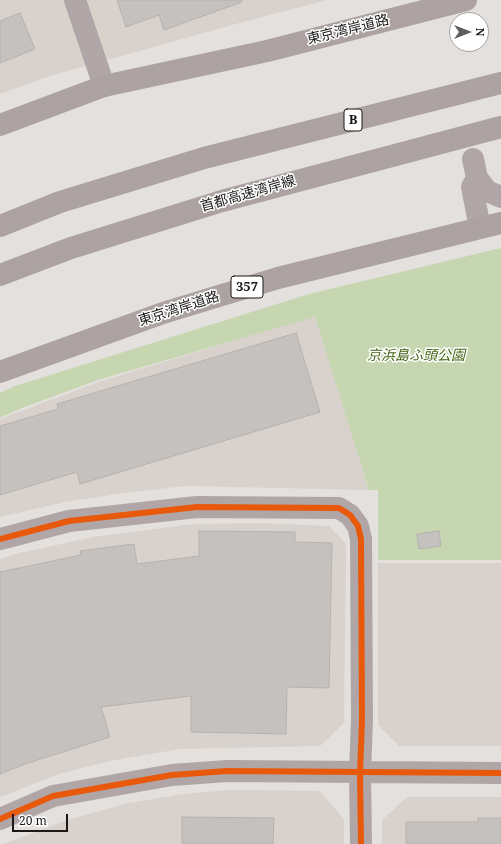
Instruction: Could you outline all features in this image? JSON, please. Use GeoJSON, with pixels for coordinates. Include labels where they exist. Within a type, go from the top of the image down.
{"type":"FeatureCollection","features":[{"type":"Feature","properties":{"kind":"highway","name":"東京湾岸道路"},"geometry":{"type":"LineString","coordinates":[[0,125],[104,86],[266,51],[466,0]]}},
{"type":"Feature","properties":{"kind":"highway","name":"B"},"geometry":{"type":"LineString","coordinates":[[0,226],[60,202],[204,158],[501,83]]}},
{"type":"Feature","properties":{"kind":"highway","name":"首都高速湾岸線"},"geometry":{"type":"LineString","coordinates":[[0,275],[71,248],[222,201],[501,127]]}},
{"type":"Feature","properties":{"kind":"highway","name":"東京湾岸道路"},"geometry":{"type":"LineString","coordinates":[[0,372],[162,313],[278,278],[501,223]]}},
{"type":"Feature","properties":{"kind":"street"},"geometry":{"type":"LineString","coordinates":[[74,0],[104,86]]}},
{"type":"Feature","properties":{"kind":"street"},"geometry":{"type":"LineString","coordinates":[[480,228],[472,187],[475,168],[487,191],[501,197]]}},
{"type":"Feature","properties":{"kind":"street"},"geometry":{"type":"LineString","coordinates":[[0,539],[69,521],[197,507],[339,508],[350,515],[358,526],[362,540],[362,721],[360,772],[361,844]]}},
{"type":"Feature","properties":{"kind":"street"},"geometry":{"type":"LineString","coordinates":[[0,819],[53,796],[172,775],[228,771],[501,773]]}},
{"type":"Feature","properties":{"kind":"shaded area"},"geometry":{"type":"Polygon","coordinates":[[[0,0],[327,0],[50,76],[0,94],[0,0]]]}},
{"type":"Feature","properties":{"kind":"shaded area"},"geometry":{"type":"Polygon","coordinates":[[[315,316],[369,490],[186,486],[65,502],[0,517],[0,419],[98,382],[315,316]]]}},
{"type":"Feature","properties":{"kind":"shaded area"},"geometry":{"type":"Polygon","coordinates":[[[261,523],[329,526],[346,544],[344,723],[320,746],[180,749],[110,761],[59,774],[0,797],[0,559],[15,554],[93,537],[193,524],[261,523]]]}},
{"type":"Feature","properties":{"kind":"shaded area"},"geometry":{"type":"Polygon","coordinates":[[[378,563],[501,563],[501,746],[399,746],[378,725],[378,563]]]}},
{"type":"Feature","properties":{"kind":"shaded area"},"geometry":{"type":"Polygon","coordinates":[[[229,790],[320,791],[344,819],[344,844],[4,844],[67,820],[129,803],[183,794],[229,790]]]}},
{"type":"Feature","properties":{"kind":"shaded area"},"geometry":{"type":"Polygon","coordinates":[[[407,797],[501,797],[501,844],[382,844],[382,820],[407,797]]]}},
{"type":"Feature","properties":{"kind":"green space","name":"京浜島ふ頭公園"},"geometry":{"type":"Polygon","coordinates":[[[501,248],[501,560],[378,560],[378,490],[369,490],[315,317],[98,380],[22,408],[0,418],[0,393],[15,386],[309,294],[501,248]]]}},
{"type":"Feature","properties":{"kind":"building"},"geometry":{"type":"Polygon","coordinates":[[[117,0],[241,0],[242,2],[164,30],[159,15],[126,27],[117,0]]]}},
{"type":"Feature","properties":{"kind":"building"},"geometry":{"type":"Polygon","coordinates":[[[20,13],[35,49],[0,63],[0,21],[20,13]]]}},
{"type":"Feature","properties":{"kind":"building"},"geometry":{"type":"Polygon","coordinates":[[[296,333],[320,412],[80,484],[77,472],[0,495],[0,426],[58,409],[57,404],[296,333]]]}},
{"type":"Feature","properties":{"kind":"building"},"geometry":{"type":"Polygon","coordinates":[[[199,531],[295,532],[295,542],[332,543],[329,688],[287,687],[286,734],[191,732],[191,696],[101,707],[110,737],[25,764],[0,774],[0,572],[81,555],[80,551],[134,544],[137,564],[199,556],[199,531]]]}},
{"type":"Feature","properties":{"kind":"building"},"geometry":{"type":"Polygon","coordinates":[[[439,531],[441,546],[419,549],[417,534],[439,531]]]}},
{"type":"Feature","properties":{"kind":"building"},"geometry":{"type":"Polygon","coordinates":[[[182,817],[274,818],[273,844],[182,844],[182,817]]]}},
{"type":"Feature","properties":{"kind":"building"},"geometry":{"type":"Polygon","coordinates":[[[478,818],[501,818],[501,844],[406,844],[406,822],[478,822],[478,818]]]}},
{"type":"Feature","properties":{"kind":"cycle path"},"geometry":{"type":"LineString","coordinates":[[0,539],[69,521],[197,507],[339,508],[350,515],[358,526],[361,539],[361,844]]}},
{"type":"Feature","properties":{"kind":"cycle path"},"geometry":{"type":"LineString","coordinates":[[0,819],[53,796],[172,775],[227,771],[501,773]]}}]}
